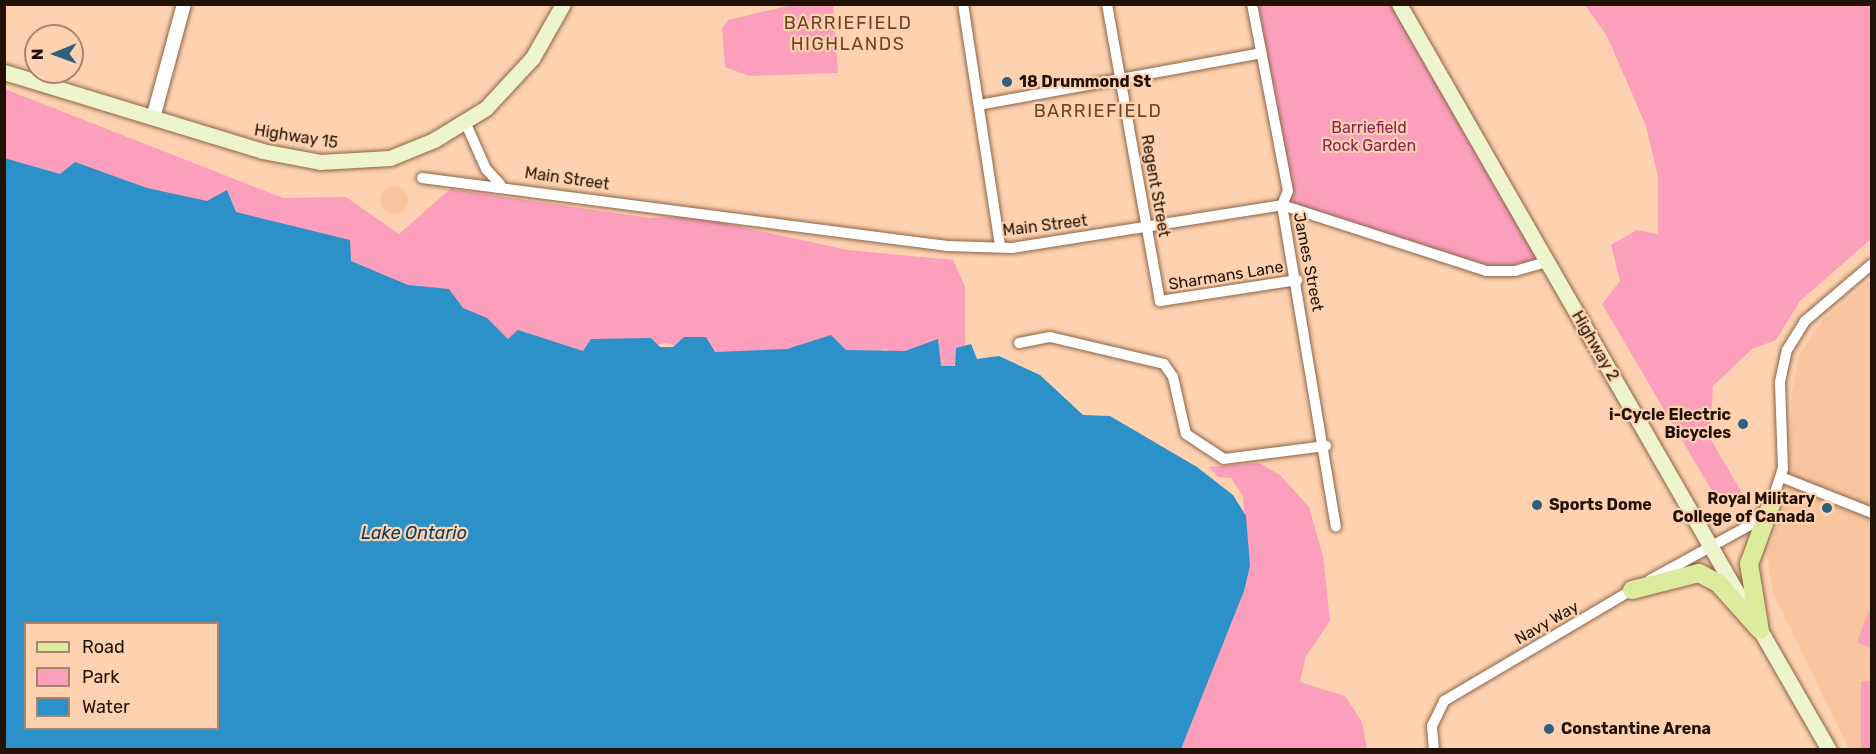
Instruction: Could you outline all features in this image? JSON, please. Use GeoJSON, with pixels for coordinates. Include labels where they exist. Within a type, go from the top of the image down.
{"type":"FeatureCollection","features":[{"type":"Feature","properties":{"kind":"main road","name":"Highway 15"},"geometry":{"type":"LineString","coordinates":[[4,72],[243,147],[320,162],[390,158],[466,124],[508,89],[563,4]]}},
{"type":"Feature","properties":{"kind":"main road","name":"Highway 2"},"geometry":{"type":"LineString","coordinates":[[1399,4],[1829,750]]}},
{"type":"Feature","properties":{"kind":"main road"},"geometry":{"type":"LineString","coordinates":[[1755,623],[1749,564],[1771,505]]}},
{"type":"Feature","properties":{"kind":"main road"},"geometry":{"type":"LineString","coordinates":[[1632,590],[1699,573],[1718,583],[1755,623]]}},
{"type":"Feature","properties":{"kind":"street"},"geometry":{"type":"LineString","coordinates":[[153,118],[184,4]]}},
{"type":"Feature","properties":{"kind":"street"},"geometry":{"type":"LineString","coordinates":[[963,4],[1000,247]]}},
{"type":"Feature","properties":{"kind":"street","name":"Regent Street"},"geometry":{"type":"LineString","coordinates":[[1107,4],[1161,301]]}},
{"type":"Feature","properties":{"kind":"street","name":"James Street"},"geometry":{"type":"LineString","coordinates":[[1252,4],[1288,192],[1282,205],[1326,446],[1336,526]]}},
{"type":"Feature","properties":{"kind":"street"},"geometry":{"type":"LineString","coordinates":[[979,105],[1261,54]]}},
{"type":"Feature","properties":{"kind":"street","name":"Main Street"},"geometry":{"type":"LineString","coordinates":[[466,124],[486,169],[500,184]]}},
{"type":"Feature","properties":{"kind":"street","name":"Main Street"},"geometry":{"type":"LineString","coordinates":[[422,178],[500,184],[890,241],[1000,247],[1282,205],[1486,271],[1508,272],[1547,262]]}},
{"type":"Feature","properties":{"kind":"street"},"geometry":{"type":"LineString","coordinates":[[1771,505],[1781,477],[1780,382],[1787,350],[1806,321],[1872,264]]}},
{"type":"Feature","properties":{"kind":"street","name":"Sharmans Lane"},"geometry":{"type":"LineString","coordinates":[[1161,301],[1297,280]]}},
{"type":"Feature","properties":{"kind":"street"},"geometry":{"type":"LineString","coordinates":[[1019,344],[1050,337],[1164,364],[1173,377],[1186,434],[1224,459],[1326,446]]}},
{"type":"Feature","properties":{"kind":"street"},"geometry":{"type":"LineString","coordinates":[[1781,477],[1872,513]]}},
{"type":"Feature","properties":{"kind":"street","name":"Navy Way"},"geometry":{"type":"LineString","coordinates":[[1434,750],[1432,726],[1444,701],[1710,545],[1750,525],[1771,505]]}},
{"type":"Feature","properties":{"kind":"shaded area"},"geometry":{"type":"Polygon","coordinates":[[[394,186],[404,190],[408,200],[404,210],[394,214],[384,210],[380,200],[384,190],[394,186]]]}},
{"type":"Feature","properties":{"kind":"shaded area","name":"Royal Military College of Canada"},"geometry":{"type":"Polygon","coordinates":[[[1871,279],[1871,749],[1849,749],[1773,593],[1767,555],[1788,495],[1792,392],[1799,355],[1823,320],[1871,279]]]}},
{"type":"Feature","properties":{"kind":"green space"},"geometry":{"type":"Polygon","coordinates":[[[792,5],[833,5],[838,73],[749,76],[725,67],[722,29],[728,20],[792,5]]]}},
{"type":"Feature","properties":{"kind":"green space","name":"Barriefield Rock Garden"},"geometry":{"type":"Polygon","coordinates":[[[1252,5],[1392,5],[1547,262],[1502,273],[1282,205],[1288,191],[1252,5]]]}},
{"type":"Feature","properties":{"kind":"green space"},"geometry":{"type":"Polygon","coordinates":[[[1585,5],[1871,5],[1871,239],[1800,301],[1776,340],[1752,349],[1713,386],[1710,438],[1742,493],[1719,503],[1602,304],[1620,281],[1611,245],[1637,230],[1658,234],[1658,177],[1646,126],[1607,36],[1585,5]]]}},
{"type":"Feature","properties":{"kind":"green space"},"geometry":{"type":"Polygon","coordinates":[[[5,89],[283,198],[346,197],[399,234],[450,189],[650,218],[695,217],[848,250],[953,260],[965,287],[965,356],[932,383],[886,349],[831,362],[792,348],[738,364],[666,343],[562,366],[5,178],[5,89]]]}},
{"type":"Feature","properties":{"kind":"green space"},"geometry":{"type":"Polygon","coordinates":[[[1259,463],[1280,475],[1309,507],[1323,556],[1330,621],[1306,656],[1300,682],[1345,696],[1362,722],[1367,749],[1169,750],[1247,545],[1243,496],[1231,478],[1218,477],[1209,467],[1259,463]]]}},
{"type":"Feature","properties":{"kind":"green space"},"geometry":{"type":"Polygon","coordinates":[[[1871,606],[1871,648],[1857,642],[1871,606]]]}},
{"type":"Feature","properties":{"kind":"green space"},"geometry":{"type":"Polygon","coordinates":[[[1861,681],[1871,681],[1871,749],[1861,749],[1861,681]]]}},
{"type":"Feature","properties":{"kind":"water","name":"Lake Ontario"},"geometry":{"type":"Polygon","coordinates":[[[4,158],[60,174],[75,162],[147,188],[207,201],[227,190],[236,212],[350,240],[351,261],[408,285],[449,289],[463,308],[487,318],[508,339],[518,330],[583,351],[591,339],[651,338],[660,347],[673,347],[684,337],[706,337],[715,352],[787,349],[831,335],[846,350],[905,351],[938,339],[941,366],[955,366],[956,348],[971,344],[977,359],[999,356],[1040,375],[1083,415],[1110,416],[1197,467],[1233,495],[1246,516],[1250,566],[1244,591],[1181,749],[5,749],[4,158]]]}},
{"type":"Feature","properties":{"kind":"place","name":"18 Drummond St"},"geometry":{"type":"Point","coordinates":[1007,82]}},
{"type":"Feature","properties":{"kind":"place","name":"i-Cycle Electric Bicycles"},"geometry":{"type":"Point","coordinates":[1743,424]}},
{"type":"Feature","properties":{"kind":"place","name":"Sports Dome"},"geometry":{"type":"Point","coordinates":[1537,505]}},
{"type":"Feature","properties":{"kind":"place","name":"Royal Military College of Canada"},"geometry":{"type":"Point","coordinates":[1827,508]}},
{"type":"Feature","properties":{"kind":"place","name":"Constantine Arena"},"geometry":{"type":"Point","coordinates":[1549,729]}},
{"type":"Feature","properties":{"kind":"district","name":"BARRIEFIELD HIGHLANDS"},"geometry":{"type":"Point","coordinates":[848,34]}},
{"type":"Feature","properties":{"kind":"district","name":"BARRIEFIELD"},"geometry":{"type":"Point","coordinates":[1098,111]}}]}
